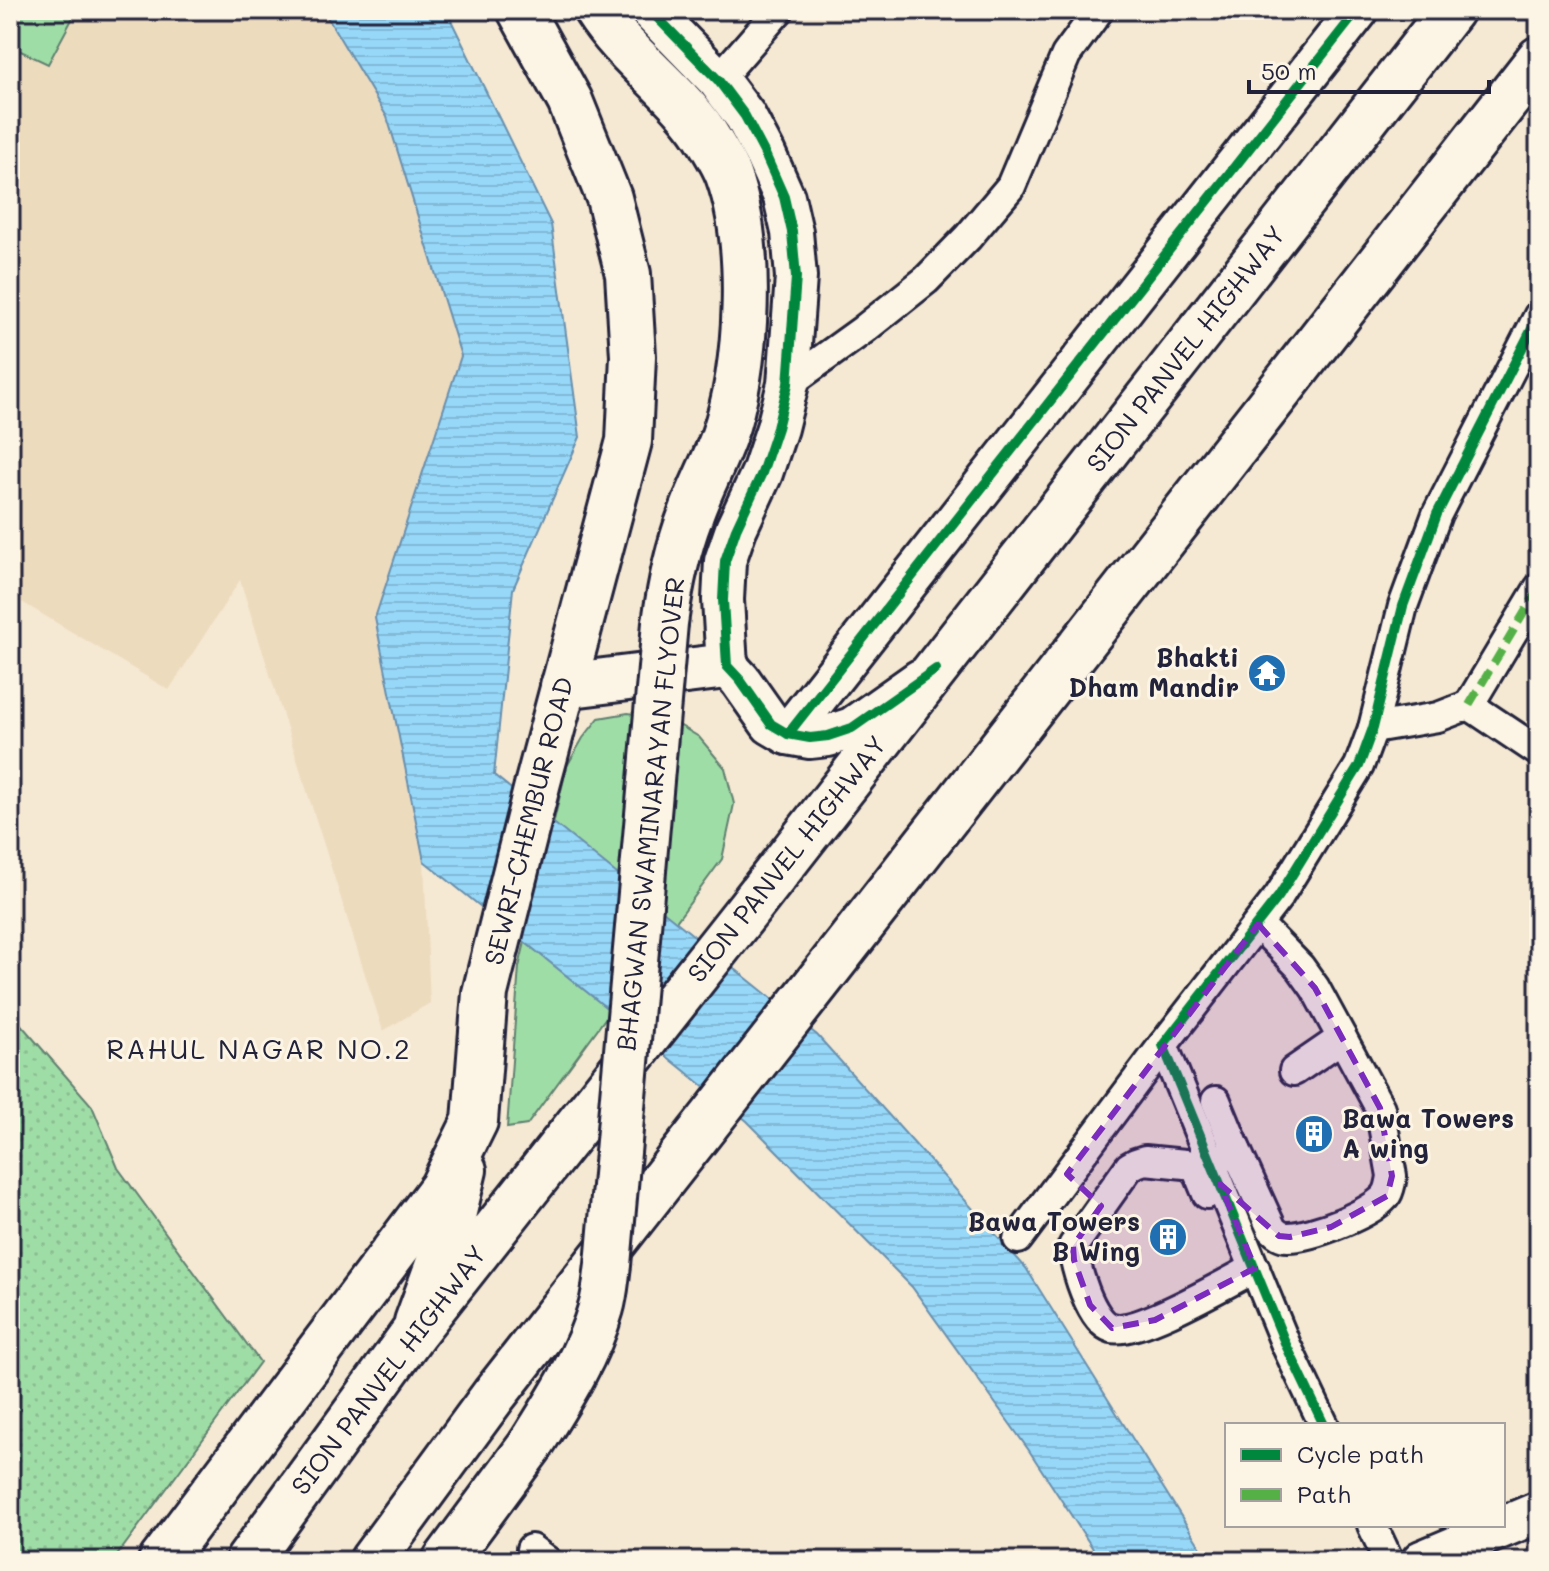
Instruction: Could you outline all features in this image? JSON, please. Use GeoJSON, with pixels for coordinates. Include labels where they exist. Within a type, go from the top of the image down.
{"type":"FeatureCollection","features":[{"type":"Feature","properties":{"kind":"main road","name":"SEWRI-CHEMBUR ROAD"},"geometry":{"type":"LineString","coordinates":[[161,1561],[442,1188],[475,1121],[485,993],[629,441],[633,356],[628,274],[609,198],[570,101],[520,10]]}},
{"type":"Feature","properties":{"kind":"main road","name":"SION PANVEL HIGHWAY"},"geometry":{"type":"LineString","coordinates":[[248,1561],[414,1332],[1451,10]]}},
{"type":"Feature","properties":{"kind":"main road","name":"BHAGWAN SWAMINARAYAN FLYOVER"},"geometry":{"type":"LineString","coordinates":[[445,1561],[530,1446],[555,1406],[581,1358],[602,1308],[672,572],[690,517],[723,437],[739,378],[745,295],[740,222],[728,174],[709,139],[684,107],[602,19]]}},
{"type":"Feature","properties":{"kind":"main road"},"geometry":{"type":"LineString","coordinates":[[372,1561],[494,1395],[1539,59]]}},
{"type":"Feature","properties":{"kind":"main road"},"geometry":{"type":"LineString","coordinates":[[563,686],[727,666]]}},
{"type":"Feature","properties":{"kind":"main road"},"geometry":{"type":"LineString","coordinates":[[414,1332],[448,1237],[475,1121]]}},
{"type":"Feature","properties":{"kind":"street"},"geometry":{"type":"LineString","coordinates":[[650,10],[718,80],[745,116],[784,197],[792,232],[796,277],[788,384],[762,473],[725,561],[723,600],[727,666],[771,724],[788,734],[810,738],[852,728],[936,669]]}},
{"type":"Feature","properties":{"kind":"street"},"geometry":{"type":"LineString","coordinates":[[718,80],[779,10]]}},
{"type":"Feature","properties":{"kind":"street"},"geometry":{"type":"LineString","coordinates":[[788,384],[926,280],[1011,186],[1066,55],[1099,10]]}},
{"type":"Feature","properties":{"kind":"street"},"geometry":{"type":"LineString","coordinates":[[788,734],[1358,10]]}},
{"type":"Feature","properties":{"kind":"street"},"geometry":{"type":"LineString","coordinates":[[1018,1239],[1279,896],[1359,766],[1373,728],[1403,606],[1437,514],[1539,315]]}},
{"type":"Feature","properties":{"kind":"street"},"geometry":{"type":"LineString","coordinates":[[1373,728],[1438,717],[1469,705],[1539,588]]}},
{"type":"Feature","properties":{"kind":"street"},"geometry":{"type":"LineString","coordinates":[[1469,705],[1539,752]]}},
{"type":"Feature","properties":{"kind":"street"},"geometry":{"type":"LineString","coordinates":[[1163,1045],[1224,1157],[1279,1236],[1290,1237],[1331,1227],[1373,1209],[1387,1196],[1392,1176],[1380,1108],[1315,988],[1300,967],[1258,924]]}},
{"type":"Feature","properties":{"kind":"street"},"geometry":{"type":"LineString","coordinates":[[1294,1071],[1342,1038]]}},
{"type":"Feature","properties":{"kind":"street"},"geometry":{"type":"LineString","coordinates":[[1216,1101],[1247,1272]]}},
{"type":"Feature","properties":{"kind":"street"},"geometry":{"type":"LineString","coordinates":[[1247,1272],[1155,1320],[1133,1328],[1112,1328],[1090,1305],[1074,1260],[1073,1246],[1129,1167],[1145,1160],[1195,1165],[1228,1251],[1247,1272],[1323,1423]]}},
{"type":"Feature","properties":{"kind":"street"},"geometry":{"type":"LineString","coordinates":[[1067,1174],[1101,1206]]}},
{"type":"Feature","properties":{"kind":"street"},"geometry":{"type":"LineString","coordinates":[[1505,1526],[1539,1512]]}},
{"type":"Feature","properties":{"kind":"street"},"geometry":{"type":"LineString","coordinates":[[1373,1527],[1389,1561]]}},
{"type":"Feature","properties":{"kind":"street"},"geometry":{"type":"LineString","coordinates":[[1422,1561],[1503,1527]]}},
{"type":"Feature","properties":{"kind":"highlighted area"},"geometry":{"type":"Polygon","coordinates":[[[1258,924],[1315,988],[1380,1108],[1392,1176],[1387,1196],[1331,1227],[1290,1237],[1279,1236],[1220,1184],[1255,1268],[1155,1320],[1112,1328],[1090,1305],[1074,1260],[1073,1246],[1101,1206],[1067,1174],[1258,924]]]}},
{"type":"Feature","properties":{"kind":"shaded area"},"geometry":{"type":"Polygon","coordinates":[[[10,10],[323,10],[387,117],[461,356],[375,618],[424,861],[430,1003],[383,1031],[240,580],[169,690],[10,595],[10,10]]]}},
{"type":"Feature","properties":{"kind":"green space"},"geometry":{"type":"Polygon","coordinates":[[[10,10],[77,10],[48,64],[10,46],[10,10]]]}},
{"type":"Feature","properties":{"kind":"green space"},"geometry":{"type":"Polygon","coordinates":[[[628,713],[669,719],[699,737],[725,768],[734,804],[722,859],[527,1125],[507,1128],[519,967],[567,766],[599,718],[628,713]]]}},
{"type":"Feature","properties":{"kind":"green space"},"geometry":{"type":"Polygon","coordinates":[[[10,1012],[92,1106],[118,1168],[260,1362],[113,1561],[10,1561],[10,1012]]]}},
{"type":"Feature","properties":{"kind":"water"},"geometry":{"type":"Polygon","coordinates":[[[323,10],[446,10],[551,224],[580,437],[513,589],[494,775],[817,1035],[1026,1268],[1209,1561],[1101,1561],[1028,1449],[912,1287],[747,1121],[424,861],[375,618],[461,356],[387,117],[323,10]]]}},
{"type":"Feature","properties":{"kind":"marked path"},"geometry":{"type":"LineString","coordinates":[[1469,705],[1539,588]]}},
{"type":"Feature","properties":{"kind":"cycle path"},"geometry":{"type":"LineString","coordinates":[[650,10],[718,80],[745,116],[784,197],[792,232],[796,277],[788,384],[762,473],[725,561],[723,600],[727,666],[771,724],[788,734],[810,738],[852,728],[936,669]]}},
{"type":"Feature","properties":{"kind":"cycle path"},"geometry":{"type":"LineString","coordinates":[[788,734],[1358,10]]}},
{"type":"Feature","properties":{"kind":"cycle path"},"geometry":{"type":"LineString","coordinates":[[1323,1423],[1286,1345],[1163,1045],[1279,896],[1359,766],[1373,728],[1403,606],[1437,514],[1539,315]]}},
{"type":"Feature","properties":{"kind":"place","name":"Bhakti Dham Mandir"},"geometry":{"type":"Point","coordinates":[1267,673]}},
{"type":"Feature","properties":{"kind":"place","name":"Bawa Towers A wing"},"geometry":{"type":"Point","coordinates":[1314,1134]}},
{"type":"Feature","properties":{"kind":"place","name":"Bawa Towers B Wing"},"geometry":{"type":"Point","coordinates":[1168,1237]}},
{"type":"Feature","properties":{"kind":"district","name":"RAHUL NAGAR NO.2"},"geometry":{"type":"Point","coordinates":[259,1049]}}]}
